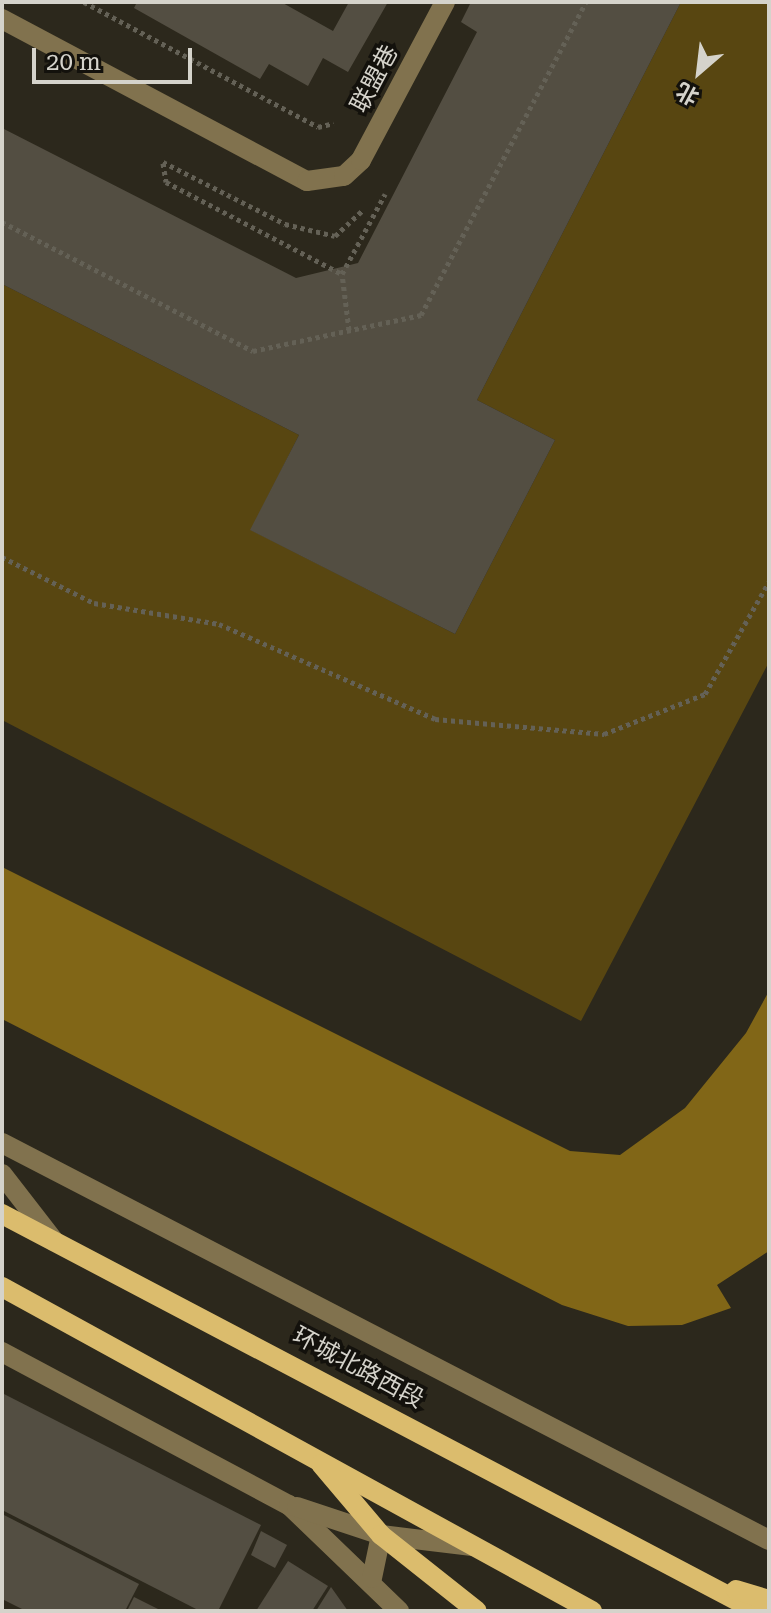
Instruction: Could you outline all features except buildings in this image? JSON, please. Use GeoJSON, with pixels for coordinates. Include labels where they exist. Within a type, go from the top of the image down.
{"type":"FeatureCollection","features":[{"type":"Feature","properties":{"kind":"main road","name":"环城北路西段"},"geometry":{"type":"LineString","coordinates":[[2,1214],[686,1575],[765,1602]]}},
{"type":"Feature","properties":{"kind":"main road"},"geometry":{"type":"LineString","coordinates":[[2,1287],[308,1449],[592,1611]]}},
{"type":"Feature","properties":{"kind":"main road"},"geometry":{"type":"LineString","coordinates":[[308,1449],[381,1535],[477,1611]]}},
{"type":"Feature","properties":{"kind":"street","name":"联盟巷"},"geometry":{"type":"LineString","coordinates":[[2,19],[307,181],[344,176],[361,160],[445,2]]}},
{"type":"Feature","properties":{"kind":"street"},"geometry":{"type":"LineString","coordinates":[[2,1143],[769,1540]]}},
{"type":"Feature","properties":{"kind":"street"},"geometry":{"type":"LineString","coordinates":[[2,1174],[54,1241]]}},
{"type":"Feature","properties":{"kind":"street"},"geometry":{"type":"LineString","coordinates":[[2,1352],[289,1505],[381,1535],[477,1546]]}},
{"type":"Feature","properties":{"kind":"street"},"geometry":{"type":"LineString","coordinates":[[289,1505],[372,1578],[399,1611]]}},
{"type":"Feature","properties":{"kind":"street"},"geometry":{"type":"LineString","coordinates":[[372,1578],[381,1535]]}},
{"type":"Feature","properties":{"kind":"path"},"geometry":{"type":"LineString","coordinates":[[84,2],[318,127],[331,127],[339,113]]}},
{"type":"Feature","properties":{"kind":"path"},"geometry":{"type":"LineString","coordinates":[[2,222],[253,351],[421,315],[586,2]]}},
{"type":"Feature","properties":{"kind":"path"},"geometry":{"type":"LineString","coordinates":[[163,162],[166,182],[342,274],[349,330]]}},
{"type":"Feature","properties":{"kind":"path"},"geometry":{"type":"LineString","coordinates":[[2,557],[94,603],[219,624],[435,719],[604,734],[705,694],[769,582]]}},
{"type":"Feature","properties":{"kind":"shaded area"},"geometry":{"type":"Polygon","coordinates":[[[681,2],[769,2],[769,662],[581,1021],[2,720],[2,284],[299,435],[251,530],[455,634],[555,440],[477,400],[681,2]]]}},
{"type":"Feature","properties":{"kind":"shaded area"},"geometry":{"type":"Polygon","coordinates":[[[2,867],[570,1151],[620,1155],[685,1108],[746,1033],[769,991],[769,1251],[717,1285],[731,1308],[682,1325],[628,1326],[562,1305],[2,1019],[2,867]]]}}]}
